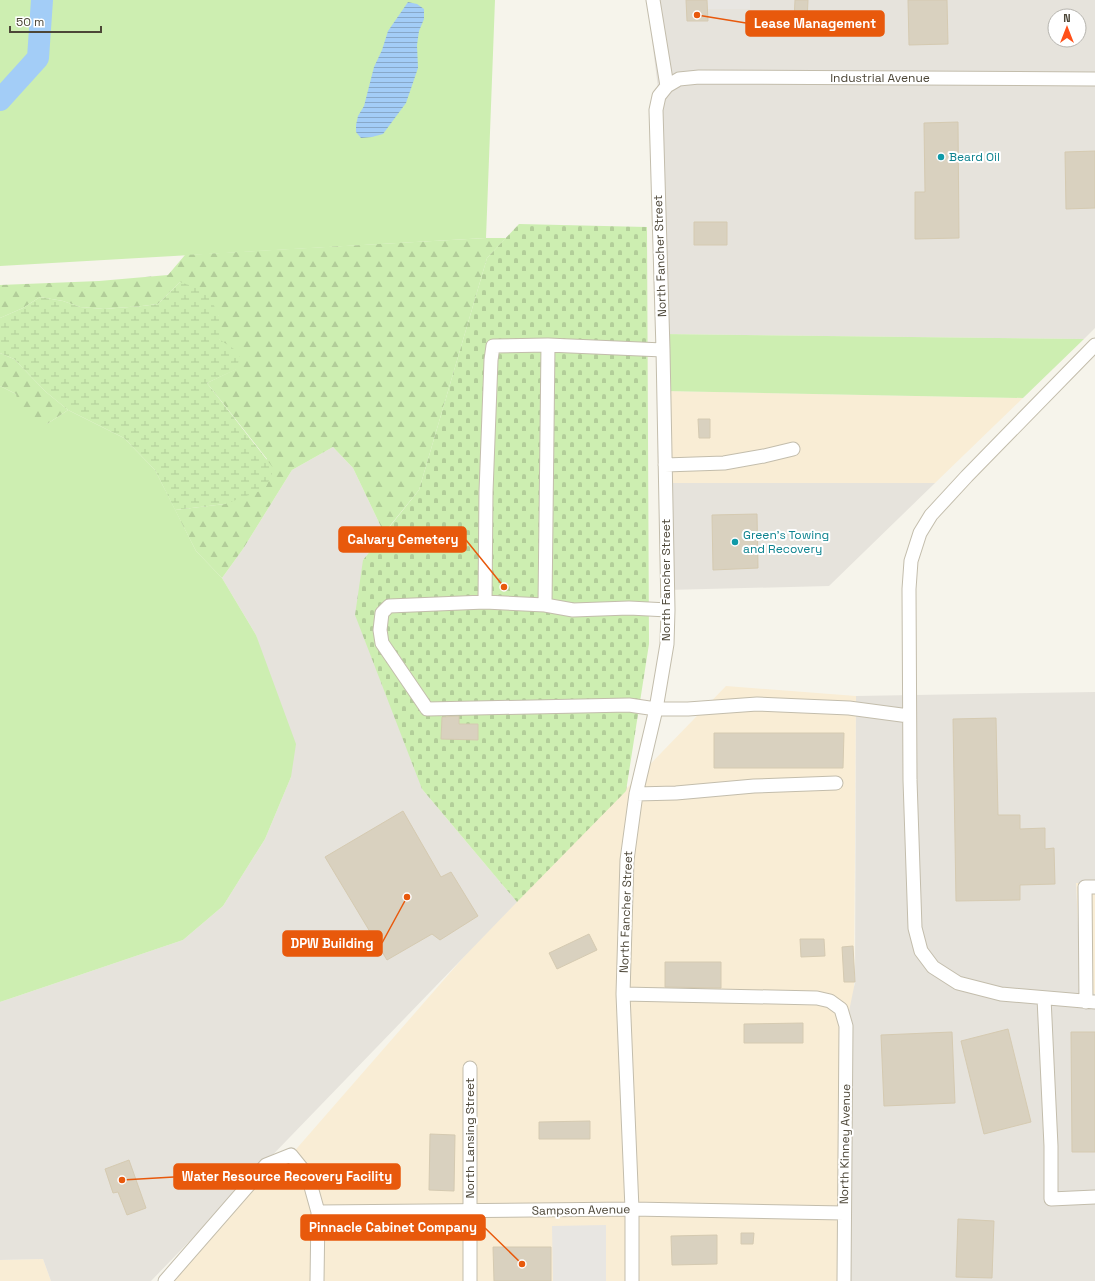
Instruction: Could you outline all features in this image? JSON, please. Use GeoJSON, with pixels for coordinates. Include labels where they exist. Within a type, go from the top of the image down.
{"type":"FeatureCollection","features":[{"type":"Feature","properties":{"kind":"street"},"geometry":{"type":"LineString","coordinates":[[652,0],[667,86]]}},
{"type":"Feature","properties":{"kind":"street","name":"Industrial Avenue"},"geometry":{"type":"LineString","coordinates":[[667,86],[679,79],[699,77],[1095,80]]}},
{"type":"Feature","properties":{"kind":"street","name":"North Fancher Street"},"geometry":{"type":"LineString","coordinates":[[632,1281],[632,1209],[623,994],[627,860],[636,794],[656,709],[667,644],[668,610],[663,350],[656,110],[659,96],[667,86]]}},
{"type":"Feature","properties":{"kind":"street"},"geometry":{"type":"LineString","coordinates":[[485,602],[486,485],[491,360],[493,346],[548,345],[663,350]]}},
{"type":"Feature","properties":{"kind":"street"},"geometry":{"type":"LineString","coordinates":[[545,605],[548,345]]}},
{"type":"Feature","properties":{"kind":"street"},"geometry":{"type":"LineString","coordinates":[[1095,345],[967,476],[932,515],[920,533],[911,561],[909,589],[910,780],[915,928],[921,951],[933,967],[958,983],[1001,994],[1090,1002],[1085,887],[1095,887]]}},
{"type":"Feature","properties":{"kind":"street"},"geometry":{"type":"LineString","coordinates":[[665,465],[724,463],[793,449]]}},
{"type":"Feature","properties":{"kind":"street"},"geometry":{"type":"LineString","coordinates":[[668,610],[629,608],[573,610],[545,605],[485,602],[389,606],[382,613],[380,630],[382,643],[427,709],[629,705],[656,709],[688,709],[764,705],[849,708],[909,716]]}},
{"type":"Feature","properties":{"kind":"street"},"geometry":{"type":"LineString","coordinates":[[636,794],[676,793],[754,786],[836,783]]}},
{"type":"Feature","properties":{"kind":"street","name":"North Kinney Avenue"},"geometry":{"type":"LineString","coordinates":[[623,994],[817,998],[830,1001],[841,1009],[846,1026],[844,1281]]}},
{"type":"Feature","properties":{"kind":"street"},"geometry":{"type":"LineString","coordinates":[[1044,998],[1051,1146],[1051,1199],[1095,1197]]}},
{"type":"Feature","properties":{"kind":"street","name":"North Lansing Street"},"geometry":{"type":"LineString","coordinates":[[470,1068],[470,1281]]}},
{"type":"Feature","properties":{"kind":"street"},"geometry":{"type":"LineString","coordinates":[[165,1281],[266,1165],[291,1155],[308,1176],[318,1212],[317,1281]]}},
{"type":"Feature","properties":{"kind":"street","name":"Sampson Avenue"},"geometry":{"type":"LineString","coordinates":[[318,1212],[632,1209],[844,1213]]}},
{"type":"Feature","properties":{"kind":"shaded area"},"geometry":{"type":"Polygon","coordinates":[[[647,0],[1095,0],[1095,328],[1084,339],[663,334],[659,96],[647,0]]]}},
{"type":"Feature","properties":{"kind":"shaded area"},"geometry":{"type":"Polygon","coordinates":[[[707,0],[750,0],[750,9],[707,9],[707,0]]]}},
{"type":"Feature","properties":{"kind":"shaded area"},"geometry":{"type":"Polygon","coordinates":[[[664,391],[1023,398],[935,483],[666,483],[664,391]]]}},
{"type":"Feature","properties":{"kind":"shaded area"},"geometry":{"type":"Polygon","coordinates":[[[333,447],[353,468],[384,533],[363,560],[422,789],[517,902],[151,1281],[51,1281],[43,1259],[0,1260],[0,1002],[183,940],[223,906],[265,839],[291,777],[256,635],[222,578],[243,549],[292,470],[333,447]]]}},
{"type":"Feature","properties":{"kind":"shaded area"},"geometry":{"type":"Polygon","coordinates":[[[666,483],[935,483],[829,586],[667,590],[666,483]]]}},
{"type":"Feature","properties":{"kind":"shaded area"},"geometry":{"type":"Polygon","coordinates":[[[726,686],[856,696],[852,1281],[165,1281],[266,1165],[291,1155],[469,951],[726,686]]]}},
{"type":"Feature","properties":{"kind":"shaded area"},"geometry":{"type":"Polygon","coordinates":[[[1095,692],[1095,883],[1076,883],[1081,990],[1095,994],[1095,1281],[848,1281],[846,1026],[855,982],[856,696],[1095,692]]]}},
{"type":"Feature","properties":{"kind":"shaded area"},"geometry":{"type":"Polygon","coordinates":[[[1095,882],[1095,994],[1081,990],[1076,883],[1095,882]]]}},
{"type":"Feature","properties":{"kind":"shaded area"},"geometry":{"type":"Polygon","coordinates":[[[606,1225],[606,1281],[553,1281],[552,1226],[606,1225]]]}},
{"type":"Feature","properties":{"kind":"shaded area"},"geometry":{"type":"Polygon","coordinates":[[[43,1259],[51,1281],[0,1281],[0,1260],[43,1259]]]}},
{"type":"Feature","properties":{"kind":"green space"},"geometry":{"type":"Polygon","coordinates":[[[0,0],[495,0],[486,238],[0,266],[0,0]]]}},
{"type":"Feature","properties":{"kind":"green space"},"geometry":{"type":"Polygon","coordinates":[[[519,224],[647,227],[649,644],[626,791],[517,902],[422,789],[355,615],[363,560],[419,490],[487,258],[519,224]]]}},
{"type":"Feature","properties":{"kind":"green space"},"geometry":{"type":"Polygon","coordinates":[[[506,238],[487,258],[419,490],[384,533],[353,468],[333,447],[292,470],[243,549],[222,578],[196,551],[175,510],[225,504],[267,459],[207,383],[236,369],[219,339],[219,316],[180,282],[158,304],[104,309],[80,307],[63,301],[40,297],[23,308],[0,318],[0,285],[99,281],[168,275],[185,255],[506,238]]]}},
{"type":"Feature","properties":{"kind":"green space"},"geometry":{"type":"Polygon","coordinates":[[[180,282],[207,291],[219,316],[219,339],[240,353],[237,369],[207,383],[274,469],[265,489],[225,504],[175,510],[155,470],[124,438],[68,410],[46,392],[14,359],[0,353],[0,318],[23,308],[40,297],[63,301],[80,307],[104,309],[158,304],[180,282]]]}},
{"type":"Feature","properties":{"kind":"green space"},"geometry":{"type":"Polygon","coordinates":[[[663,334],[1084,339],[1023,398],[664,391],[663,334]]]}},
{"type":"Feature","properties":{"kind":"green space"},"geometry":{"type":"Polygon","coordinates":[[[0,353],[14,359],[46,392],[68,410],[47,424],[22,420],[16,394],[0,386],[0,353]]]}},
{"type":"Feature","properties":{"kind":"green space"},"geometry":{"type":"Polygon","coordinates":[[[0,386],[16,394],[47,424],[68,410],[124,438],[155,470],[196,551],[222,578],[256,635],[296,744],[291,777],[265,839],[223,906],[183,940],[0,1002],[0,386]]]}},
{"type":"Feature","properties":{"kind":"water"},"geometry":{"type":"Polygon","coordinates":[[[408,2],[417,4],[424,9],[424,19],[419,31],[417,45],[418,68],[406,103],[383,134],[361,138],[356,132],[356,125],[358,116],[364,106],[374,67],[382,50],[388,31],[408,2]]]}},
{"type":"Feature","properties":{"kind":"building"},"geometry":{"type":"Polygon","coordinates":[[[686,0],[707,0],[708,21],[687,21],[686,0]]]}},
{"type":"Feature","properties":{"kind":"building"},"geometry":{"type":"Polygon","coordinates":[[[795,0],[808,0],[807,21],[794,21],[795,0]]]}},
{"type":"Feature","properties":{"kind":"building"},"geometry":{"type":"Polygon","coordinates":[[[908,0],[947,0],[948,44],[909,45],[908,0]]]}},
{"type":"Feature","properties":{"kind":"building","name":"Beard Oil"},"geometry":{"type":"Polygon","coordinates":[[[958,122],[959,238],[915,239],[915,192],[925,192],[924,123],[958,122]]]}},
{"type":"Feature","properties":{"kind":"building"},"geometry":{"type":"Polygon","coordinates":[[[1095,151],[1095,208],[1066,209],[1065,152],[1095,151]]]}},
{"type":"Feature","properties":{"kind":"building"},"geometry":{"type":"Polygon","coordinates":[[[694,222],[727,222],[727,245],[694,245],[694,222]]]}},
{"type":"Feature","properties":{"kind":"building"},"geometry":{"type":"Polygon","coordinates":[[[698,419],[710,419],[710,438],[699,438],[698,419]]]}},
{"type":"Feature","properties":{"kind":"building","name":"Green's Towing and Recovery"},"geometry":{"type":"Polygon","coordinates":[[[757,514],[758,568],[713,570],[712,515],[757,514]]]}},
{"type":"Feature","properties":{"kind":"building"},"geometry":{"type":"Polygon","coordinates":[[[459,716],[459,724],[478,724],[478,740],[441,739],[442,717],[459,716]]]}},
{"type":"Feature","properties":{"kind":"building"},"geometry":{"type":"Polygon","coordinates":[[[996,718],[998,815],[1020,815],[1020,829],[1045,828],[1045,849],[1054,848],[1055,884],[1020,885],[1020,900],[956,901],[953,719],[996,718]]]}},
{"type":"Feature","properties":{"kind":"building"},"geometry":{"type":"Polygon","coordinates":[[[714,733],[844,733],[843,768],[714,768],[714,733]]]}},
{"type":"Feature","properties":{"kind":"building"},"geometry":{"type":"Polygon","coordinates":[[[403,811],[441,877],[451,872],[478,916],[440,940],[432,934],[387,960],[325,857],[403,811]]]}},
{"type":"Feature","properties":{"kind":"building"},"geometry":{"type":"Polygon","coordinates":[[[589,934],[597,950],[557,969],[549,953],[589,934]]]}},
{"type":"Feature","properties":{"kind":"building"},"geometry":{"type":"Polygon","coordinates":[[[800,939],[824,939],[825,956],[801,957],[800,939]]]}},
{"type":"Feature","properties":{"kind":"building"},"geometry":{"type":"Polygon","coordinates":[[[853,946],[855,982],[844,982],[842,947],[853,946]]]}},
{"type":"Feature","properties":{"kind":"building"},"geometry":{"type":"Polygon","coordinates":[[[665,962],[721,962],[721,988],[665,987],[665,962]]]}},
{"type":"Feature","properties":{"kind":"building"},"geometry":{"type":"Polygon","coordinates":[[[803,1023],[803,1043],[744,1043],[744,1024],[803,1023]]]}},
{"type":"Feature","properties":{"kind":"building"},"geometry":{"type":"Polygon","coordinates":[[[1008,1029],[1031,1122],[984,1134],[961,1041],[1008,1029]]]}},
{"type":"Feature","properties":{"kind":"building"},"geometry":{"type":"Polygon","coordinates":[[[952,1032],[955,1103],[884,1106],[881,1035],[952,1032]]]}},
{"type":"Feature","properties":{"kind":"building"},"geometry":{"type":"Polygon","coordinates":[[[1071,1032],[1095,1032],[1095,1152],[1072,1152],[1071,1032]]]}},
{"type":"Feature","properties":{"kind":"building"},"geometry":{"type":"Polygon","coordinates":[[[590,1121],[590,1139],[539,1139],[539,1122],[590,1121]]]}},
{"type":"Feature","properties":{"kind":"building"},"geometry":{"type":"Polygon","coordinates":[[[430,1134],[455,1135],[454,1191],[429,1190],[430,1134]]]}},
{"type":"Feature","properties":{"kind":"building"},"geometry":{"type":"Polygon","coordinates":[[[129,1160],[146,1208],[127,1215],[118,1192],[113,1193],[105,1169],[129,1160]]]}},
{"type":"Feature","properties":{"kind":"building"},"geometry":{"type":"Polygon","coordinates":[[[958,1219],[994,1221],[992,1278],[956,1277],[958,1219]]]}},
{"type":"Feature","properties":{"kind":"building"},"geometry":{"type":"Polygon","coordinates":[[[741,1233],[754,1233],[753,1244],[741,1244],[741,1233]]]}},
{"type":"Feature","properties":{"kind":"building"},"geometry":{"type":"Polygon","coordinates":[[[717,1235],[717,1264],[672,1265],[671,1236],[717,1235]]]}},
{"type":"Feature","properties":{"kind":"building"},"geometry":{"type":"Polygon","coordinates":[[[493,1247],[551,1247],[551,1281],[494,1281],[493,1247]]]}},
{"type":"Feature","properties":{"kind":"waterway"},"geometry":{"type":"LineString","coordinates":[[0,100],[38,58],[42,0]]}},
{"type":"Feature","properties":{"kind":"place","name":"Lease Management"},"geometry":{"type":"Point","coordinates":[697,15]}},
{"type":"Feature","properties":{"kind":"place","name":"Beard Oil"},"geometry":{"type":"Point","coordinates":[941,157]}},
{"type":"Feature","properties":{"kind":"place","name":"Green's Towing and Recovery"},"geometry":{"type":"Point","coordinates":[735,542]}},
{"type":"Feature","properties":{"kind":"place","name":"Calvary Cemetery"},"geometry":{"type":"Point","coordinates":[504,587]}},
{"type":"Feature","properties":{"kind":"place","name":"DPW Building"},"geometry":{"type":"Point","coordinates":[407,897]}},
{"type":"Feature","properties":{"kind":"place","name":"Water Resource Recovery Facility"},"geometry":{"type":"Point","coordinates":[122,1180]}},
{"type":"Feature","properties":{"kind":"place","name":"Pinnacle Cabinet Company"},"geometry":{"type":"Point","coordinates":[522,1264]}}]}
